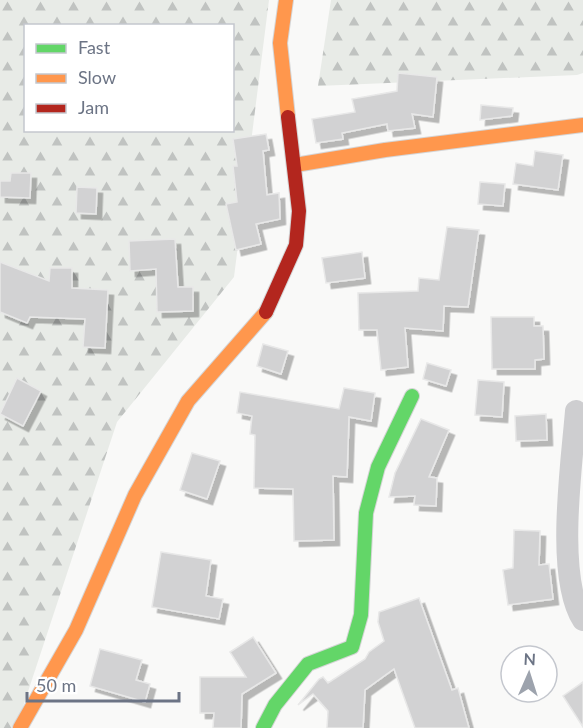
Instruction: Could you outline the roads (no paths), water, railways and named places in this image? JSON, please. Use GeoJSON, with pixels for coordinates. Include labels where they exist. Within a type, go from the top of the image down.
{"type":"FeatureCollection","features":[{"type":"Feature","properties":{"kind":"street"},"geometry":{"type":"LineString","coordinates":[[20,728],[76,630],[135,495],[188,401],[265,315],[296,245],[299,211],[280,43],[286,0]]}},
{"type":"Feature","properties":{"kind":"street"},"geometry":{"type":"LineString","coordinates":[[295,165],[385,150],[583,125]]}},
{"type":"Feature","properties":{"kind":"street"},"geometry":{"type":"LineString","coordinates":[[263,728],[275,705],[308,664],[352,647],[361,615],[366,513],[378,467],[412,396]]}},
{"type":"Feature","properties":{"kind":"street"},"geometry":{"type":"LineString","coordinates":[[576,411],[568,518],[570,582],[583,620]]}}]}
